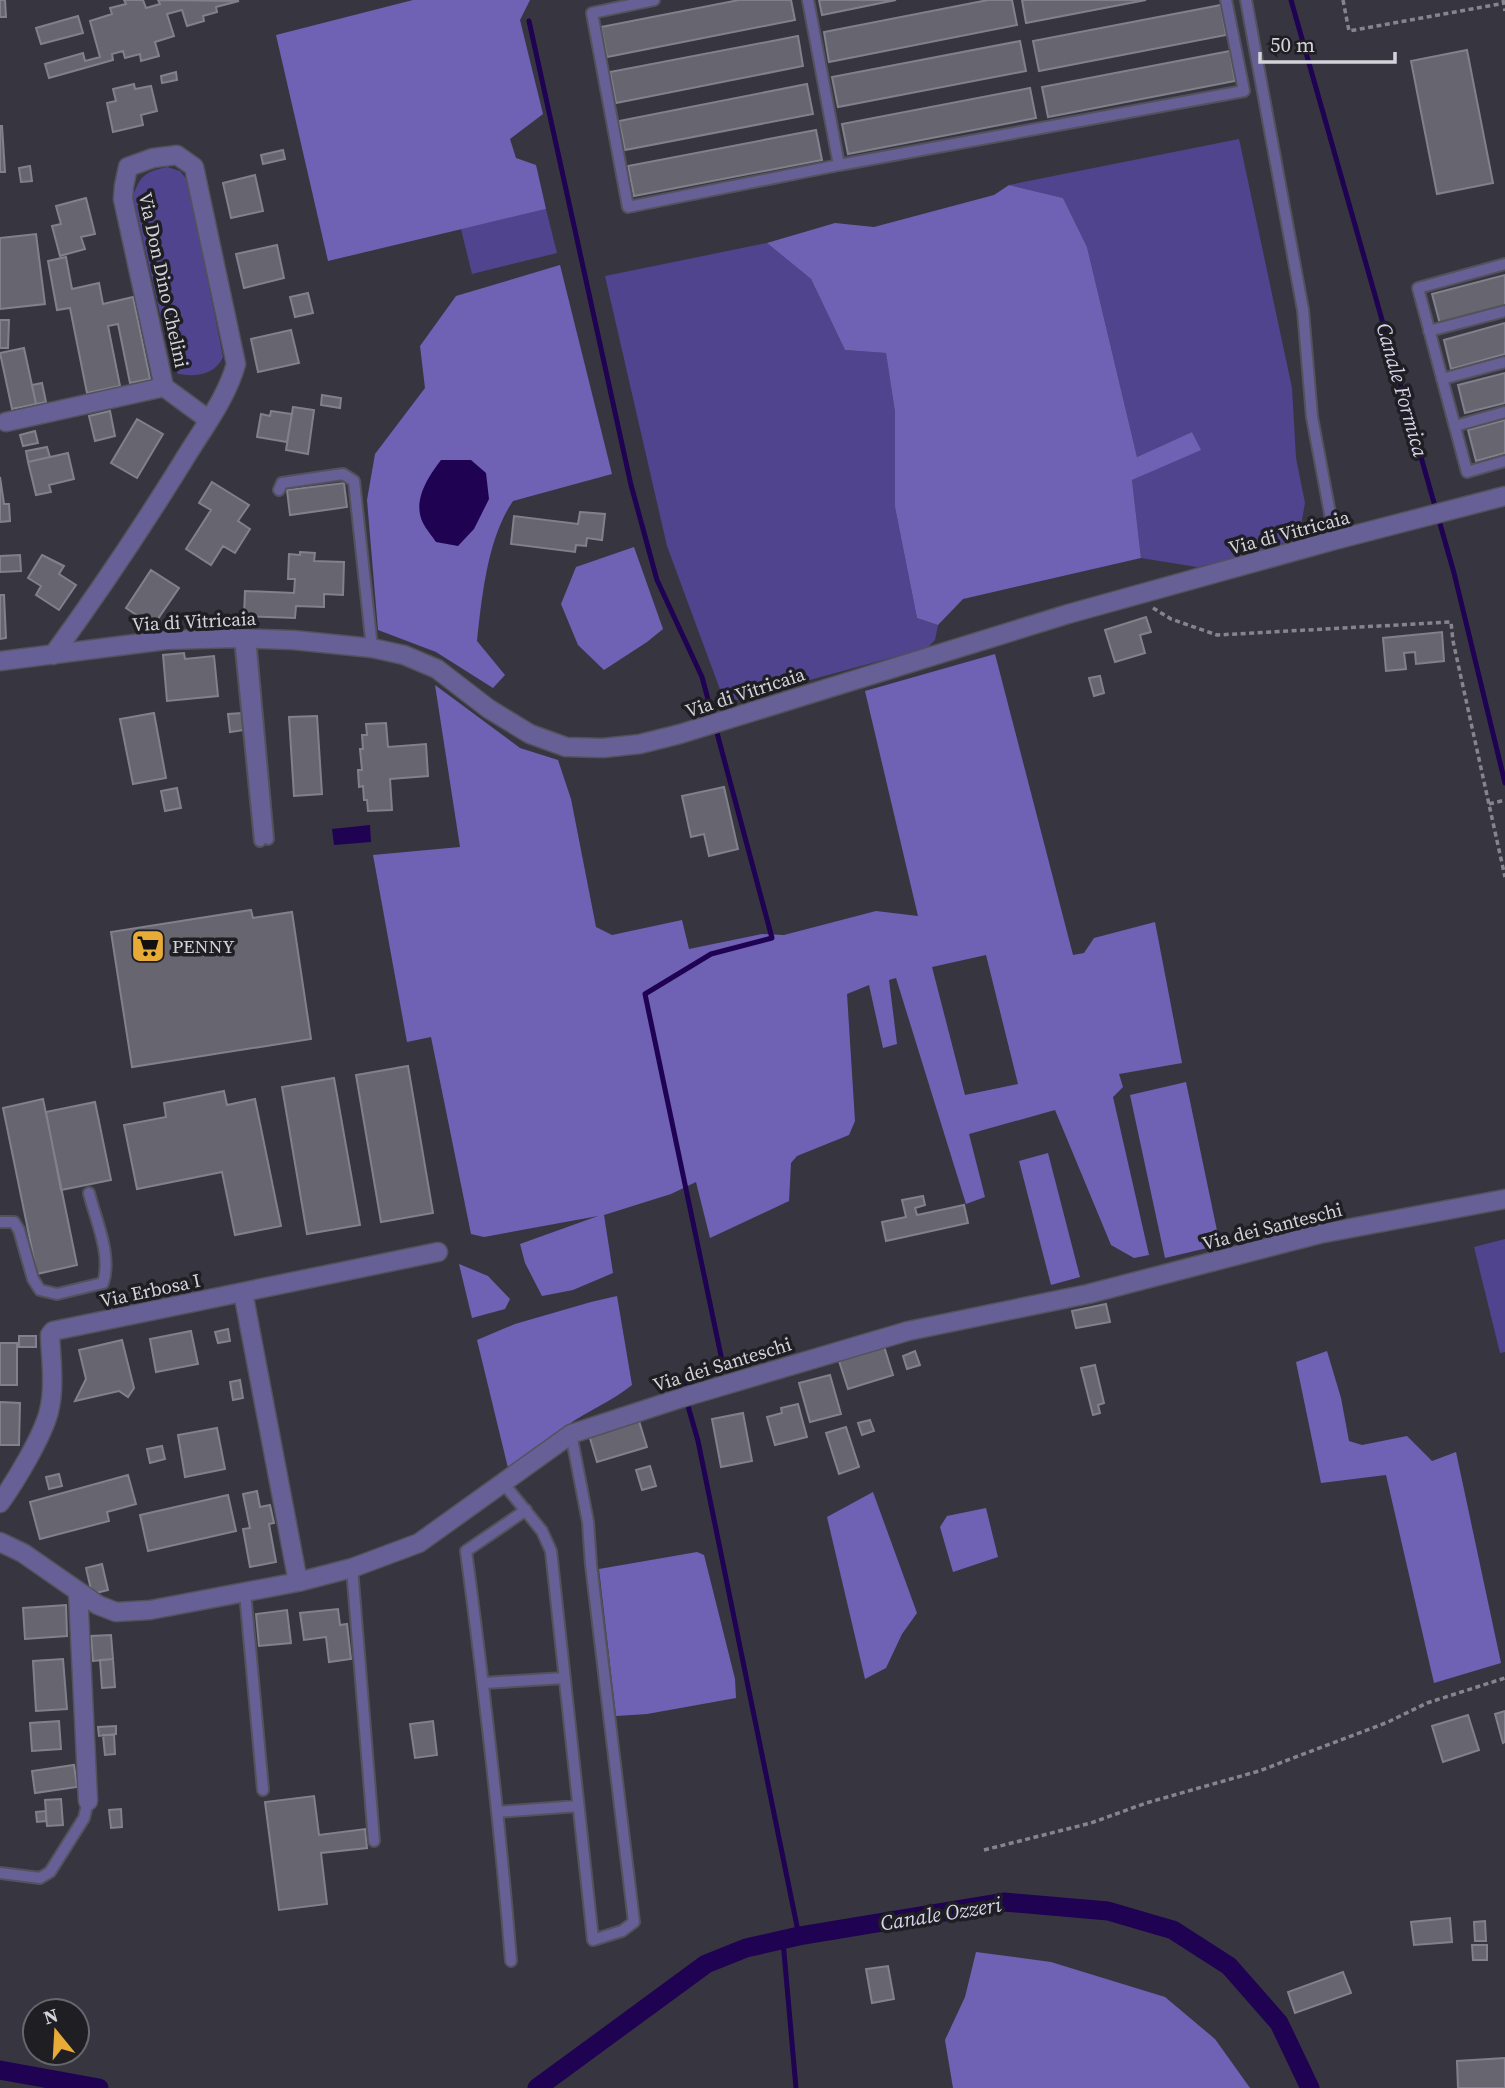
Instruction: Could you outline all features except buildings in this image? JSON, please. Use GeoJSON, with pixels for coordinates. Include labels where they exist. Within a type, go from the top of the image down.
{"type":"FeatureCollection","features":[{"type":"Feature","properties":{"kind":"street","name":"Via Don Dino Chelini"},"geometry":{"type":"LineString","coordinates":[[53,655],[106,583],[209,419],[230,384],[236,364],[194,167],[177,155],[153,158],[128,167],[123,199],[164,387],[209,419]]}},
{"type":"Feature","properties":{"kind":"street"},"geometry":{"type":"LineString","coordinates":[[6,422],[164,387]]}},
{"type":"Feature","properties":{"kind":"street","name":"Via di Vitricaia"},"geometry":{"type":"LineString","coordinates":[[0,661],[166,640],[245,638],[372,648],[404,655],[437,669],[489,709],[530,734],[566,747],[603,748],[640,744],[1068,614],[1505,496]]}},
{"type":"Feature","properties":{"kind":"street","name":"Via dei Santeschi"},"geometry":{"type":"LineString","coordinates":[[0,1542],[23,1553],[98,1605],[116,1612],[150,1610],[298,1582],[352,1568],[419,1543],[571,1434],[777,1368],[908,1331],[1088,1294],[1319,1234],[1505,1199]]}},
{"type":"Feature","properties":{"kind":"street","name":"Via Erbosa I"},"geometry":{"type":"LineString","coordinates":[[0,1503],[38,1437],[49,1411],[52,1376],[50,1335],[53,1331],[438,1252]]}},
{"type":"Feature","properties":{"kind":"street"},"geometry":{"type":"LineString","coordinates":[[243,1292],[298,1582]]}},
{"type":"Feature","properties":{"kind":"street"},"geometry":{"type":"LineString","coordinates":[[78,1592],[88,1801]]}},
{"type":"Feature","properties":{"kind":"lane"},"geometry":{"type":"LineString","coordinates":[[654,0],[592,13],[628,207],[839,165],[1244,91],[1226,0]]}},
{"type":"Feature","properties":{"kind":"lane"},"geometry":{"type":"LineString","coordinates":[[808,0],[839,165]]}},
{"type":"Feature","properties":{"kind":"lane"},"geometry":{"type":"LineString","coordinates":[[1246,0],[1303,310],[1312,417],[1335,540]]}},
{"type":"Feature","properties":{"kind":"lane"},"geometry":{"type":"LineString","coordinates":[[1505,264],[1418,288],[1467,472],[1505,461]]}},
{"type":"Feature","properties":{"kind":"lane"},"geometry":{"type":"LineString","coordinates":[[1429,331],[1505,311]]}},
{"type":"Feature","properties":{"kind":"lane"},"geometry":{"type":"LineString","coordinates":[[1442,379],[1505,362]]}},
{"type":"Feature","properties":{"kind":"lane"},"geometry":{"type":"LineString","coordinates":[[1455,426],[1505,412]]}},
{"type":"Feature","properties":{"kind":"lane"},"geometry":{"type":"LineString","coordinates":[[279,490],[282,483],[343,474],[354,481],[372,648]]}},
{"type":"Feature","properties":{"kind":"lane"},"geometry":{"type":"LineString","coordinates":[[245,638],[264,840]]}},
{"type":"Feature","properties":{"kind":"lane"},"geometry":{"type":"LineString","coordinates":[[0,1222],[14,1222],[19,1230],[33,1279],[40,1290],[57,1294],[103,1283],[106,1273],[103,1248],[89,1194]]}},
{"type":"Feature","properties":{"kind":"lane"},"geometry":{"type":"LineString","coordinates":[[504,1484],[542,1531],[551,1552],[593,1940],[622,1931],[634,1922],[588,1522],[571,1434]]}},
{"type":"Feature","properties":{"kind":"lane"},"geometry":{"type":"LineString","coordinates":[[511,1961],[484,1683],[466,1551],[526,1510]]}},
{"type":"Feature","properties":{"kind":"lane"},"geometry":{"type":"LineString","coordinates":[[352,1568],[374,1841]]}},
{"type":"Feature","properties":{"kind":"lane"},"geometry":{"type":"LineString","coordinates":[[245,1592],[263,1790]]}},
{"type":"Feature","properties":{"kind":"lane"},"geometry":{"type":"LineString","coordinates":[[484,1683],[564,1678]]}},
{"type":"Feature","properties":{"kind":"lane"},"geometry":{"type":"LineString","coordinates":[[0,1873],[40,1878],[50,1872],[84,1818],[88,1801]]}},
{"type":"Feature","properties":{"kind":"lane"},"geometry":{"type":"LineString","coordinates":[[498,1812],[578,1806]]}},
{"type":"Feature","properties":{"kind":"path"},"geometry":{"type":"LineString","coordinates":[[1343,0],[1349,31],[1504,2],[1505,11]]}},
{"type":"Feature","properties":{"kind":"path"},"geometry":{"type":"LineString","coordinates":[[1147,605],[1171,619],[1217,635],[1451,622],[1505,877]]}},
{"type":"Feature","properties":{"kind":"path"},"geometry":{"type":"LineString","coordinates":[[1489,804],[1503,801]]}},
{"type":"Feature","properties":{"kind":"path"},"geometry":{"type":"LineString","coordinates":[[984,1850],[1091,1823],[1146,1803],[1259,1771],[1388,1722],[1438,1699],[1505,1678]]}},
{"type":"Feature","properties":{"kind":"shaded area"},"geometry":{"type":"Polygon","coordinates":[[[413,0],[530,0],[520,20],[543,114],[510,139],[516,158],[536,165],[546,209],[328,261],[276,35],[413,0]]]}},
{"type":"Feature","properties":{"kind":"shaded area"},"geometry":{"type":"Polygon","coordinates":[[[1239,139],[1292,388],[1296,458],[1305,503],[1301,525],[1284,543],[1258,553],[1197,567],[1141,558],[1132,480],[1200,449],[1192,432],[1137,457],[1087,247],[1063,198],[1009,185],[1239,139]]]}},
{"type":"Feature","properties":{"kind":"shaded area"},"geometry":{"type":"Polygon","coordinates":[[[167,167],[180,171],[188,181],[223,357],[215,368],[198,375],[178,374],[172,365],[133,197],[144,176],[167,167]]]}},
{"type":"Feature","properties":{"kind":"shaded area"},"geometry":{"type":"Polygon","coordinates":[[[1009,185],[1063,198],[1087,247],[1137,457],[1192,432],[1201,450],[1132,480],[1141,558],[963,599],[938,625],[917,618],[895,507],[895,412],[886,353],[845,350],[811,279],[767,243],[835,223],[874,227],[994,195],[1009,185]]]}},
{"type":"Feature","properties":{"kind":"shaded area"},"geometry":{"type":"Polygon","coordinates":[[[546,209],[557,253],[472,274],[461,229],[546,209]]]}},
{"type":"Feature","properties":{"kind":"shaded area"},"geometry":{"type":"Polygon","coordinates":[[[767,243],[811,279],[845,350],[886,353],[895,412],[895,507],[917,618],[938,625],[935,640],[927,648],[725,703],[667,546],[605,276],[767,243]]]}},
{"type":"Feature","properties":{"kind":"shaded area"},"geometry":{"type":"Polygon","coordinates":[[[560,265],[612,474],[513,501],[504,516],[487,569],[477,641],[505,675],[493,688],[436,652],[378,630],[367,500],[375,454],[425,388],[420,346],[456,296],[560,265]]]}},
{"type":"Feature","properties":{"kind":"shaded area"},"geometry":{"type":"Polygon","coordinates":[[[441,460],[471,460],[486,473],[489,499],[474,529],[458,546],[436,542],[420,515],[423,490],[441,460]]]}},
{"type":"Feature","properties":{"kind":"shaded area"},"geometry":{"type":"Polygon","coordinates":[[[634,547],[663,629],[604,670],[578,645],[561,604],[576,567],[634,547]]]}},
{"type":"Feature","properties":{"kind":"shaded area"},"geometry":{"type":"Polygon","coordinates":[[[995,654],[1073,955],[1084,953],[1094,938],[1155,922],[1182,1063],[1119,1074],[1123,1087],[1113,1097],[1149,1255],[1134,1258],[1111,1245],[1055,1110],[969,1134],[985,1197],[966,1204],[896,978],[889,980],[897,1044],[883,1048],[869,985],[847,994],[855,1121],[849,1135],[797,1156],[791,1163],[789,1201],[710,1238],[696,1182],[671,1194],[604,1215],[613,1273],[573,1290],[542,1296],[525,1263],[520,1244],[598,1216],[484,1237],[471,1234],[431,1037],[407,1042],[373,855],[460,847],[435,685],[520,748],[558,760],[571,799],[596,927],[612,935],[682,920],[689,949],[762,934],[784,935],[876,911],[918,916],[865,691],[995,654]],[[986,955],[932,967],[965,1095],[1018,1084],[986,955]]]}},
{"type":"Feature","properties":{"kind":"shaded area"},"geometry":{"type":"Polygon","coordinates":[[[370,825],[371,842],[334,845],[332,829],[370,825]]]}},
{"type":"Feature","properties":{"kind":"shaded area"},"geometry":{"type":"Polygon","coordinates":[[[1186,1082],[1220,1245],[1165,1258],[1130,1095],[1186,1082]]]}},
{"type":"Feature","properties":{"kind":"shaded area"},"geometry":{"type":"Polygon","coordinates":[[[1048,1153],[1080,1277],[1051,1285],[1019,1161],[1048,1153]]]}},
{"type":"Feature","properties":{"kind":"shaded area"},"geometry":{"type":"Polygon","coordinates":[[[1505,1239],[1505,1352],[1500,1353],[1474,1247],[1505,1239]]]}},
{"type":"Feature","properties":{"kind":"shaded area"},"geometry":{"type":"Polygon","coordinates":[[[459,1264],[488,1276],[510,1299],[505,1309],[472,1318],[459,1264]]]}},
{"type":"Feature","properties":{"kind":"shaded area"},"geometry":{"type":"Polygon","coordinates":[[[617,1296],[632,1385],[574,1421],[508,1468],[477,1340],[515,1324],[617,1296]]]}},
{"type":"Feature","properties":{"kind":"shaded area"},"geometry":{"type":"Polygon","coordinates":[[[1327,1351],[1341,1398],[1349,1441],[1362,1445],[1407,1436],[1432,1461],[1456,1452],[1501,1663],[1434,1683],[1386,1475],[1321,1483],[1296,1362],[1327,1351]]]}},
{"type":"Feature","properties":{"kind":"shaded area"},"geometry":{"type":"Polygon","coordinates":[[[873,1492],[917,1613],[902,1634],[886,1668],[865,1679],[827,1517],[873,1492]]]}},
{"type":"Feature","properties":{"kind":"shaded area"},"geometry":{"type":"Polygon","coordinates":[[[986,1508],[998,1557],[953,1572],[940,1527],[947,1516],[986,1508]]]}},
{"type":"Feature","properties":{"kind":"shaded area"},"geometry":{"type":"Polygon","coordinates":[[[697,1552],[704,1555],[735,1679],[736,1698],[647,1714],[616,1716],[599,1569],[697,1552]]]}},
{"type":"Feature","properties":{"kind":"shaded area"},"geometry":{"type":"Polygon","coordinates":[[[976,1952],[1051,1962],[1165,1997],[1215,2039],[1250,2088],[953,2088],[945,2040],[965,1997],[976,1952]]]}},
{"type":"Feature","properties":{"kind":"waterway","name":"Canale Formica"},"geometry":{"type":"LineString","coordinates":[[1291,0],[1454,573],[1505,783]]}},
{"type":"Feature","properties":{"kind":"waterway"},"geometry":{"type":"LineString","coordinates":[[529,21],[631,485],[657,580],[702,677],[772,938],[711,954],[645,994],[724,1370],[685,1384]]}},
{"type":"Feature","properties":{"kind":"waterway"},"geometry":{"type":"LineString","coordinates":[[688,1406],[698,1441],[799,1936]]}},
{"type":"Feature","properties":{"kind":"waterway","name":"Canale Ozzeri"},"geometry":{"type":"LineString","coordinates":[[537,2088],[706,1964],[746,1948],[799,1936],[1004,1902],[1108,1911],[1173,1930],[1229,1966],[1279,2023],[1310,2088]]}},
{"type":"Feature","properties":{"kind":"waterway"},"geometry":{"type":"LineString","coordinates":[[783,1941],[796,2088]]}},
{"type":"Feature","properties":{"kind":"waterway","name":"Canale Ozzeri"},"geometry":{"type":"LineString","coordinates":[[0,2070],[99,2088]]}},
{"type":"Feature","properties":{"kind":"place","name":"PENNY"},"geometry":{"type":"Point","coordinates":[148,946]}}]}
